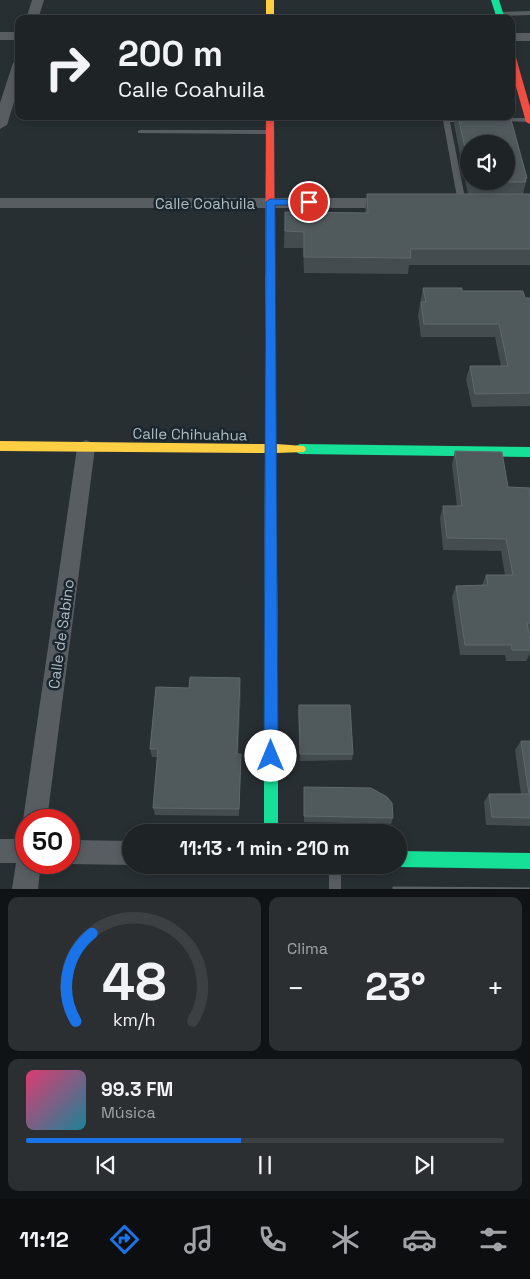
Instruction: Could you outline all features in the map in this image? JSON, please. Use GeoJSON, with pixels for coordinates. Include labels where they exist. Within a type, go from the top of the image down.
{"type":"FeatureCollection","features":[{"type":"Feature","properties":{"kind":"main road"},"geometry":{"type":"LineString","coordinates":[[270,0],[270,15]]}},
{"type":"Feature","properties":{"kind":"main road"},"geometry":{"type":"LineString","coordinates":[[496,0],[500,15]]}},
{"type":"Feature","properties":{"kind":"main road"},"geometry":{"type":"LineString","coordinates":[[515,68],[530,121]]}},
{"type":"Feature","properties":{"kind":"main road"},"geometry":{"type":"LineString","coordinates":[[270,120],[271,824]]}},
{"type":"Feature","properties":{"kind":"main road","name":"Calle Chihuahua"},"geometry":{"type":"LineString","coordinates":[[0,446],[530,452]]}},
{"type":"Feature","properties":{"kind":"main road"},"geometry":{"type":"LineString","coordinates":[[407,858],[530,861]]}},
{"type":"Feature","properties":{"kind":"street"},"geometry":{"type":"LineString","coordinates":[[33,15],[38,0]]}},
{"type":"Feature","properties":{"kind":"street"},"geometry":{"type":"LineString","coordinates":[[0,36],[15,36]]}},
{"type":"Feature","properties":{"kind":"street"},"geometry":{"type":"LineString","coordinates":[[515,37],[530,37]]}},
{"type":"Feature","properties":{"kind":"street"},"geometry":{"type":"LineString","coordinates":[[0,125],[15,76]]}},
{"type":"Feature","properties":{"kind":"street","name":"Calle Coahuila"},"geometry":{"type":"LineString","coordinates":[[0,203],[405,203]]}},
{"type":"Feature","properties":{"kind":"street"},"geometry":{"type":"LineString","coordinates":[[443,203],[467,203]]}},
{"type":"Feature","properties":{"kind":"street","name":"Calle de Sabino"},"geometry":{"type":"LineString","coordinates":[[37,809],[86,448]]}},
{"type":"Feature","properties":{"kind":"street"},"geometry":{"type":"LineString","coordinates":[[0,851],[15,851]]}},
{"type":"Feature","properties":{"kind":"street"},"geometry":{"type":"LineString","coordinates":[[80,852],[122,853]]}},
{"type":"Feature","properties":{"kind":"street"},"geometry":{"type":"LineString","coordinates":[[25,889],[27,874]]}},
{"type":"Feature","properties":{"kind":"lane"},"geometry":{"type":"LineString","coordinates":[[510,15],[530,13]]}},
{"type":"Feature","properties":{"kind":"lane"},"geometry":{"type":"LineString","coordinates":[[467,203],[446,120],[474,120]]}},
{"type":"Feature","properties":{"kind":"lane"},"geometry":{"type":"LineString","coordinates":[[492,120],[530,121]]}},
{"type":"Feature","properties":{"kind":"lane"},"geometry":{"type":"LineString","coordinates":[[140,132],[270,132]]}},
{"type":"Feature","properties":{"kind":"lane"},"geometry":{"type":"LineString","coordinates":[[335,874],[335,889]]}},
{"type":"Feature","properties":{"kind":"building"},"geometry":{"type":"Polygon","coordinates":[[[459,120],[511,120],[527,178],[525,178],[526,182],[515,182],[515,135],[462,135],[459,120]]]}},
{"type":"Feature","properties":{"kind":"building"},"geometry":{"type":"Polygon","coordinates":[[[367,194],[530,194],[530,249],[410,249],[411,258],[304,257],[304,232],[285,231],[285,212],[368,213],[367,194]]]}},
{"type":"Feature","properties":{"kind":"building"},"geometry":{"type":"Polygon","coordinates":[[[423,288],[462,288],[462,291],[523,291],[525,298],[530,298],[530,393],[475,394],[470,366],[508,366],[499,324],[424,324],[421,302],[426,302],[423,288]]]}},
{"type":"Feature","properties":{"kind":"building"},"geometry":{"type":"Polygon","coordinates":[[[455,451],[502,452],[508,487],[530,488],[530,623],[527,623],[530,650],[512,650],[511,645],[465,645],[456,586],[488,585],[486,575],[513,575],[506,539],[447,538],[443,506],[462,506],[455,451]]]}},
{"type":"Feature","properties":{"kind":"building"},"geometry":{"type":"Polygon","coordinates":[[[190,677],[240,678],[237,754],[241,754],[239,809],[153,808],[158,749],[150,749],[156,687],[189,688],[190,677]]]}},
{"type":"Feature","properties":{"kind":"building"},"geometry":{"type":"Polygon","coordinates":[[[299,705],[350,705],[353,754],[300,754],[299,705]]]}},
{"type":"Feature","properties":{"kind":"building"},"geometry":{"type":"Polygon","coordinates":[[[521,741],[530,741],[530,818],[492,817],[489,794],[529,794],[521,741]]]}},
{"type":"Feature","properties":{"kind":"building"},"geometry":{"type":"Polygon","coordinates":[[[304,787],[371,788],[387,797],[392,803],[393,818],[304,816],[304,787]]]}},
{"type":"Feature","properties":{"kind":"building"},"geometry":{"type":"Polygon","coordinates":[[[393,887],[530,888],[530,889],[393,889],[393,887]]]}},
{"type":"Feature","properties":{"kind":"traffic: fast"},"geometry":{"type":"LineString","coordinates":[[495,0],[500,15]]}},
{"type":"Feature","properties":{"kind":"traffic: fast"},"geometry":{"type":"LineString","coordinates":[[300,449],[530,452]]}},
{"type":"Feature","properties":{"kind":"traffic: fast"},"geometry":{"type":"LineString","coordinates":[[271,695],[271,824]]}},
{"type":"Feature","properties":{"kind":"traffic: fast"},"geometry":{"type":"LineString","coordinates":[[407,859],[530,861]]}},
{"type":"Feature","properties":{"kind":"traffic: slow"},"geometry":{"type":"LineString","coordinates":[[270,0],[270,15]]}},
{"type":"Feature","properties":{"kind":"traffic: slow"},"geometry":{"type":"LineString","coordinates":[[270,276],[271,695]]}},
{"type":"Feature","properties":{"kind":"traffic: slow"},"geometry":{"type":"LineString","coordinates":[[0,446],[300,449]]}},
{"type":"Feature","properties":{"kind":"traffic: jam"},"geometry":{"type":"LineString","coordinates":[[515,68],[530,122]]}},
{"type":"Feature","properties":{"kind":"traffic: jam"},"geometry":{"type":"LineString","coordinates":[[270,120],[270,276]]}},
{"type":"Feature","properties":{"kind":"route"},"geometry":{"type":"LineString","coordinates":[[271,756],[270,202],[309,202]]}}]}
